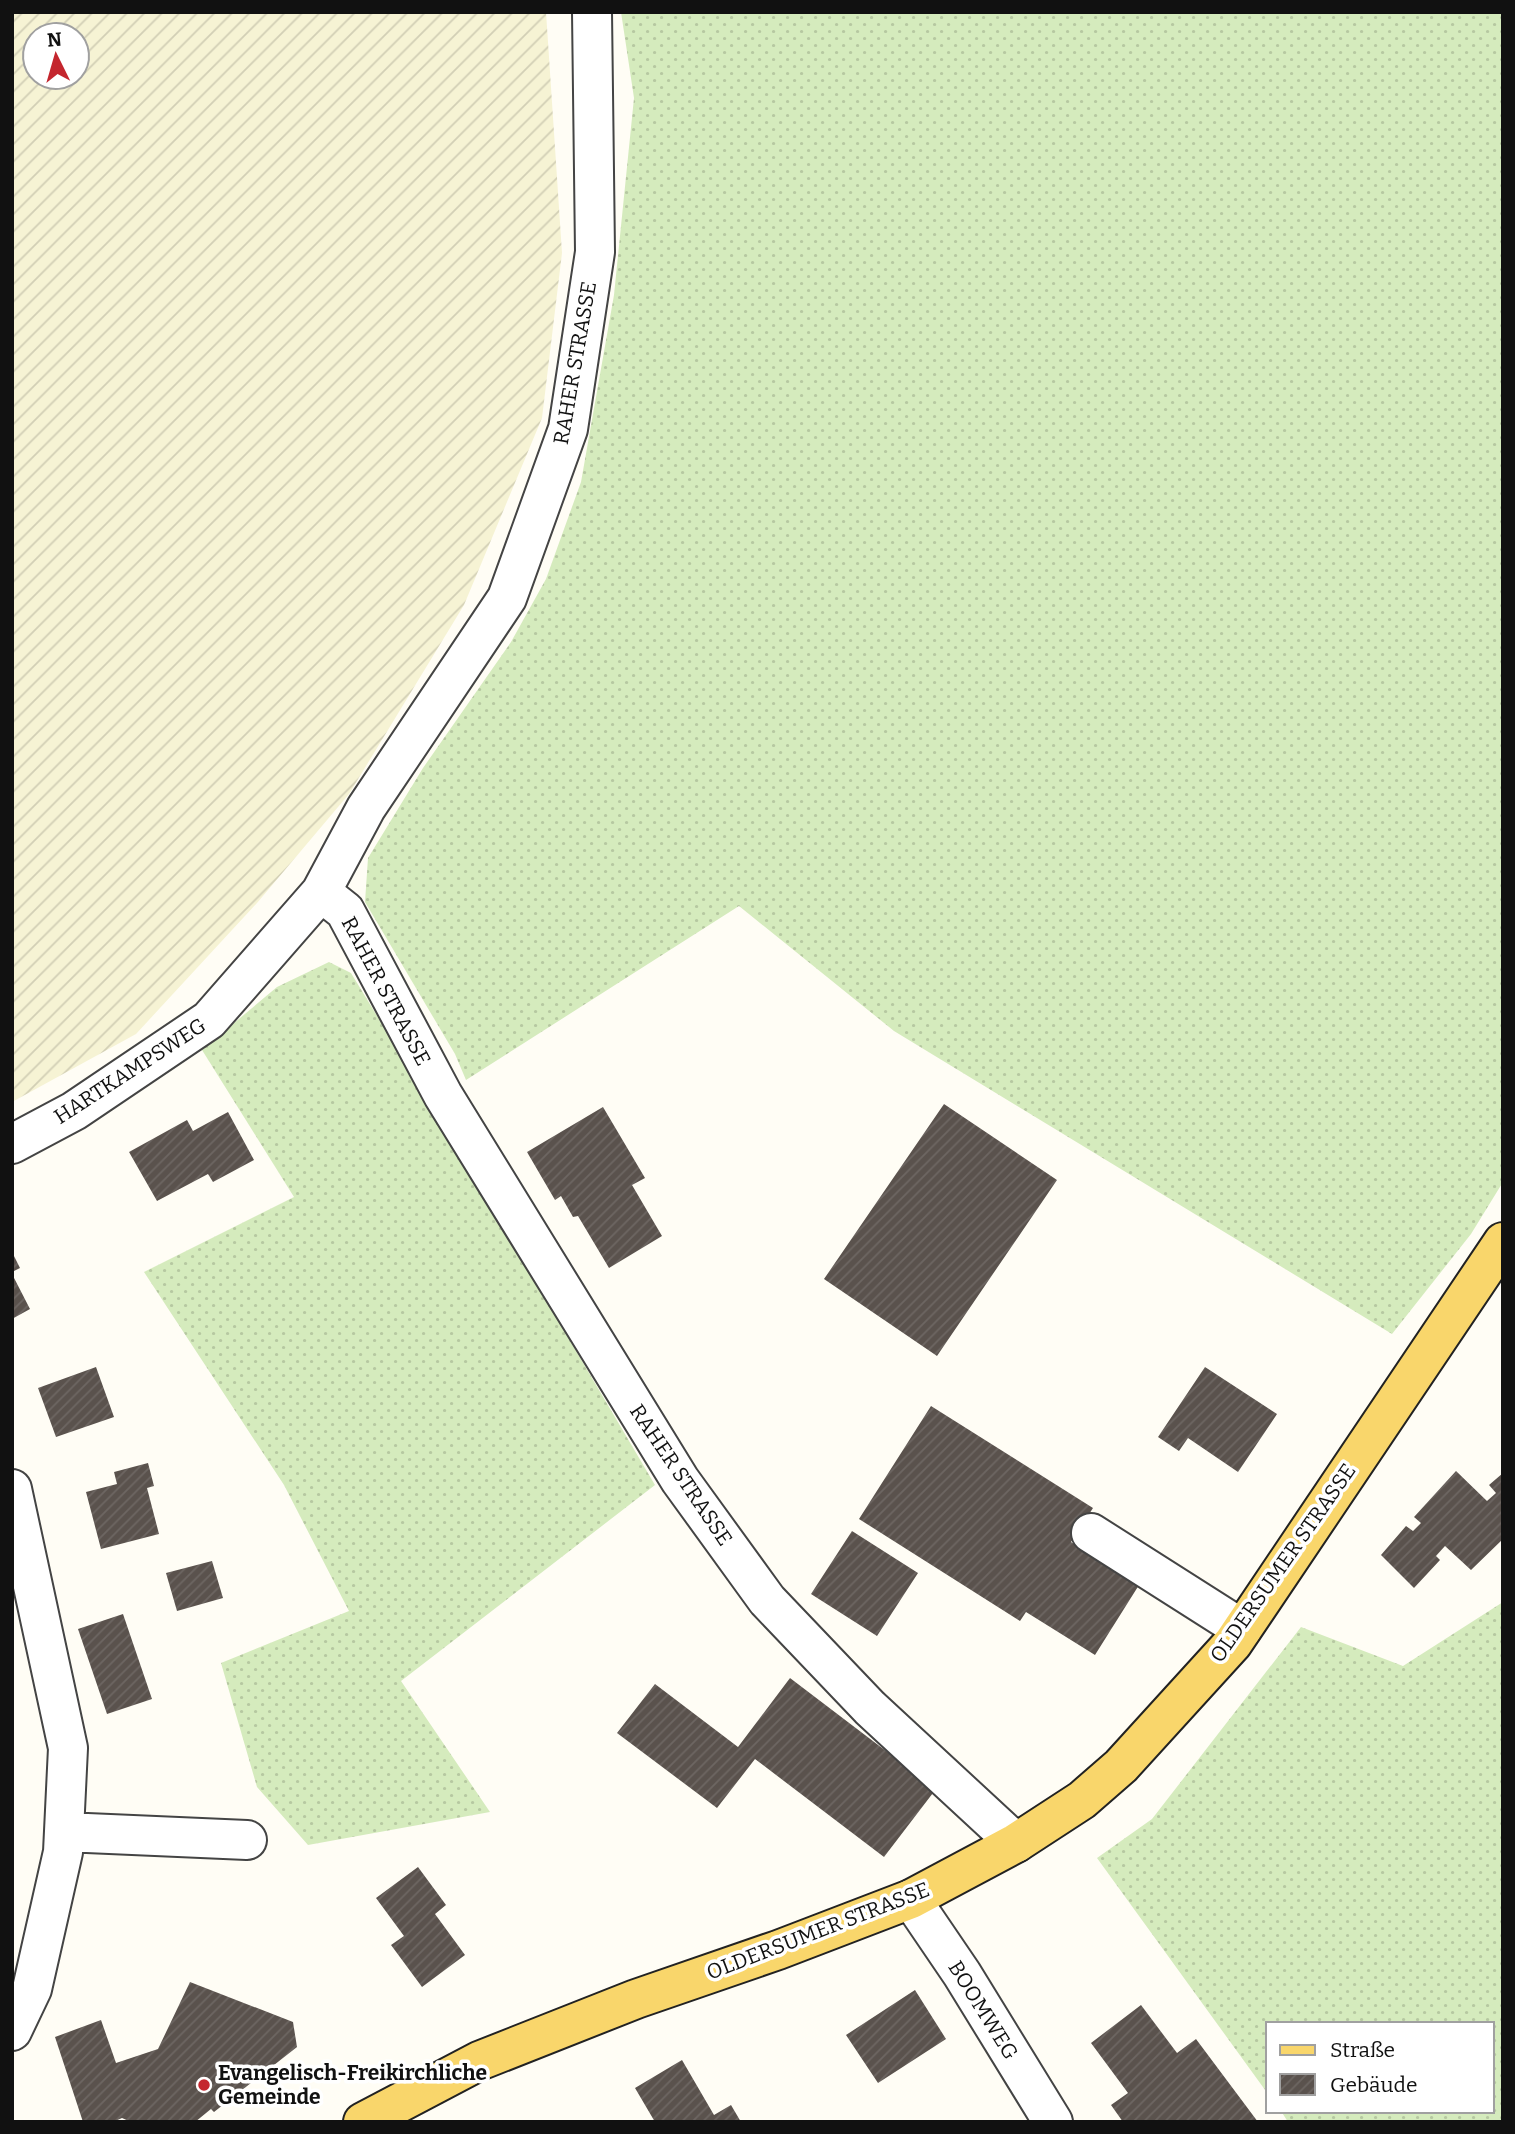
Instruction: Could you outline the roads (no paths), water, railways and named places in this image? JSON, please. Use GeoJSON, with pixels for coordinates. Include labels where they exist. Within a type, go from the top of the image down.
{"type":"FeatureCollection","features":[{"type":"Feature","properties":{"kind":"main road","name":"OLDERSUMER STRASSE"},"geometry":{"type":"LineString","coordinates":[[363,2122],[479,2061],[636,1999],[778,1950],[911,1899],[1016,1843],[1082,1800],[1121,1766],[1233,1643],[1503,1242]]}},
{"type":"Feature","properties":{"kind":"street","name":"RAHER STRASSE"},"geometry":{"type":"LineString","coordinates":[[592,12],[595,252],[568,429],[507,598],[366,808],[321,892],[345,911],[450,1107],[680,1480],[767,1600],[870,1708],[1016,1843]]}},
{"type":"Feature","properties":{"kind":"street","name":"HARTKAMPSWEG"},"geometry":{"type":"LineString","coordinates":[[12,1144],[74,1111],[209,1020],[321,892]]}},
{"type":"Feature","properties":{"kind":"street"},"geometry":{"type":"LineString","coordinates":[[12,1489],[68,1748],[63,1852],[32,1989],[12,2031]]}},
{"type":"Feature","properties":{"kind":"street"},"geometry":{"type":"LineString","coordinates":[[1091,1534],[1242,1629]]}},
{"type":"Feature","properties":{"kind":"street"},"geometry":{"type":"LineString","coordinates":[[64,1832],[247,1840]]}},
{"type":"Feature","properties":{"kind":"street","name":"BOOMWEG"},"geometry":{"type":"LineString","coordinates":[[911,1899],[962,1974],[1053,2122]]}},
{"type":"Feature","properties":{"kind":"place","name":"Evangelisch-Freikirchliche Gemeinde"},"geometry":{"type":"Point","coordinates":[204,2085]}}]}
